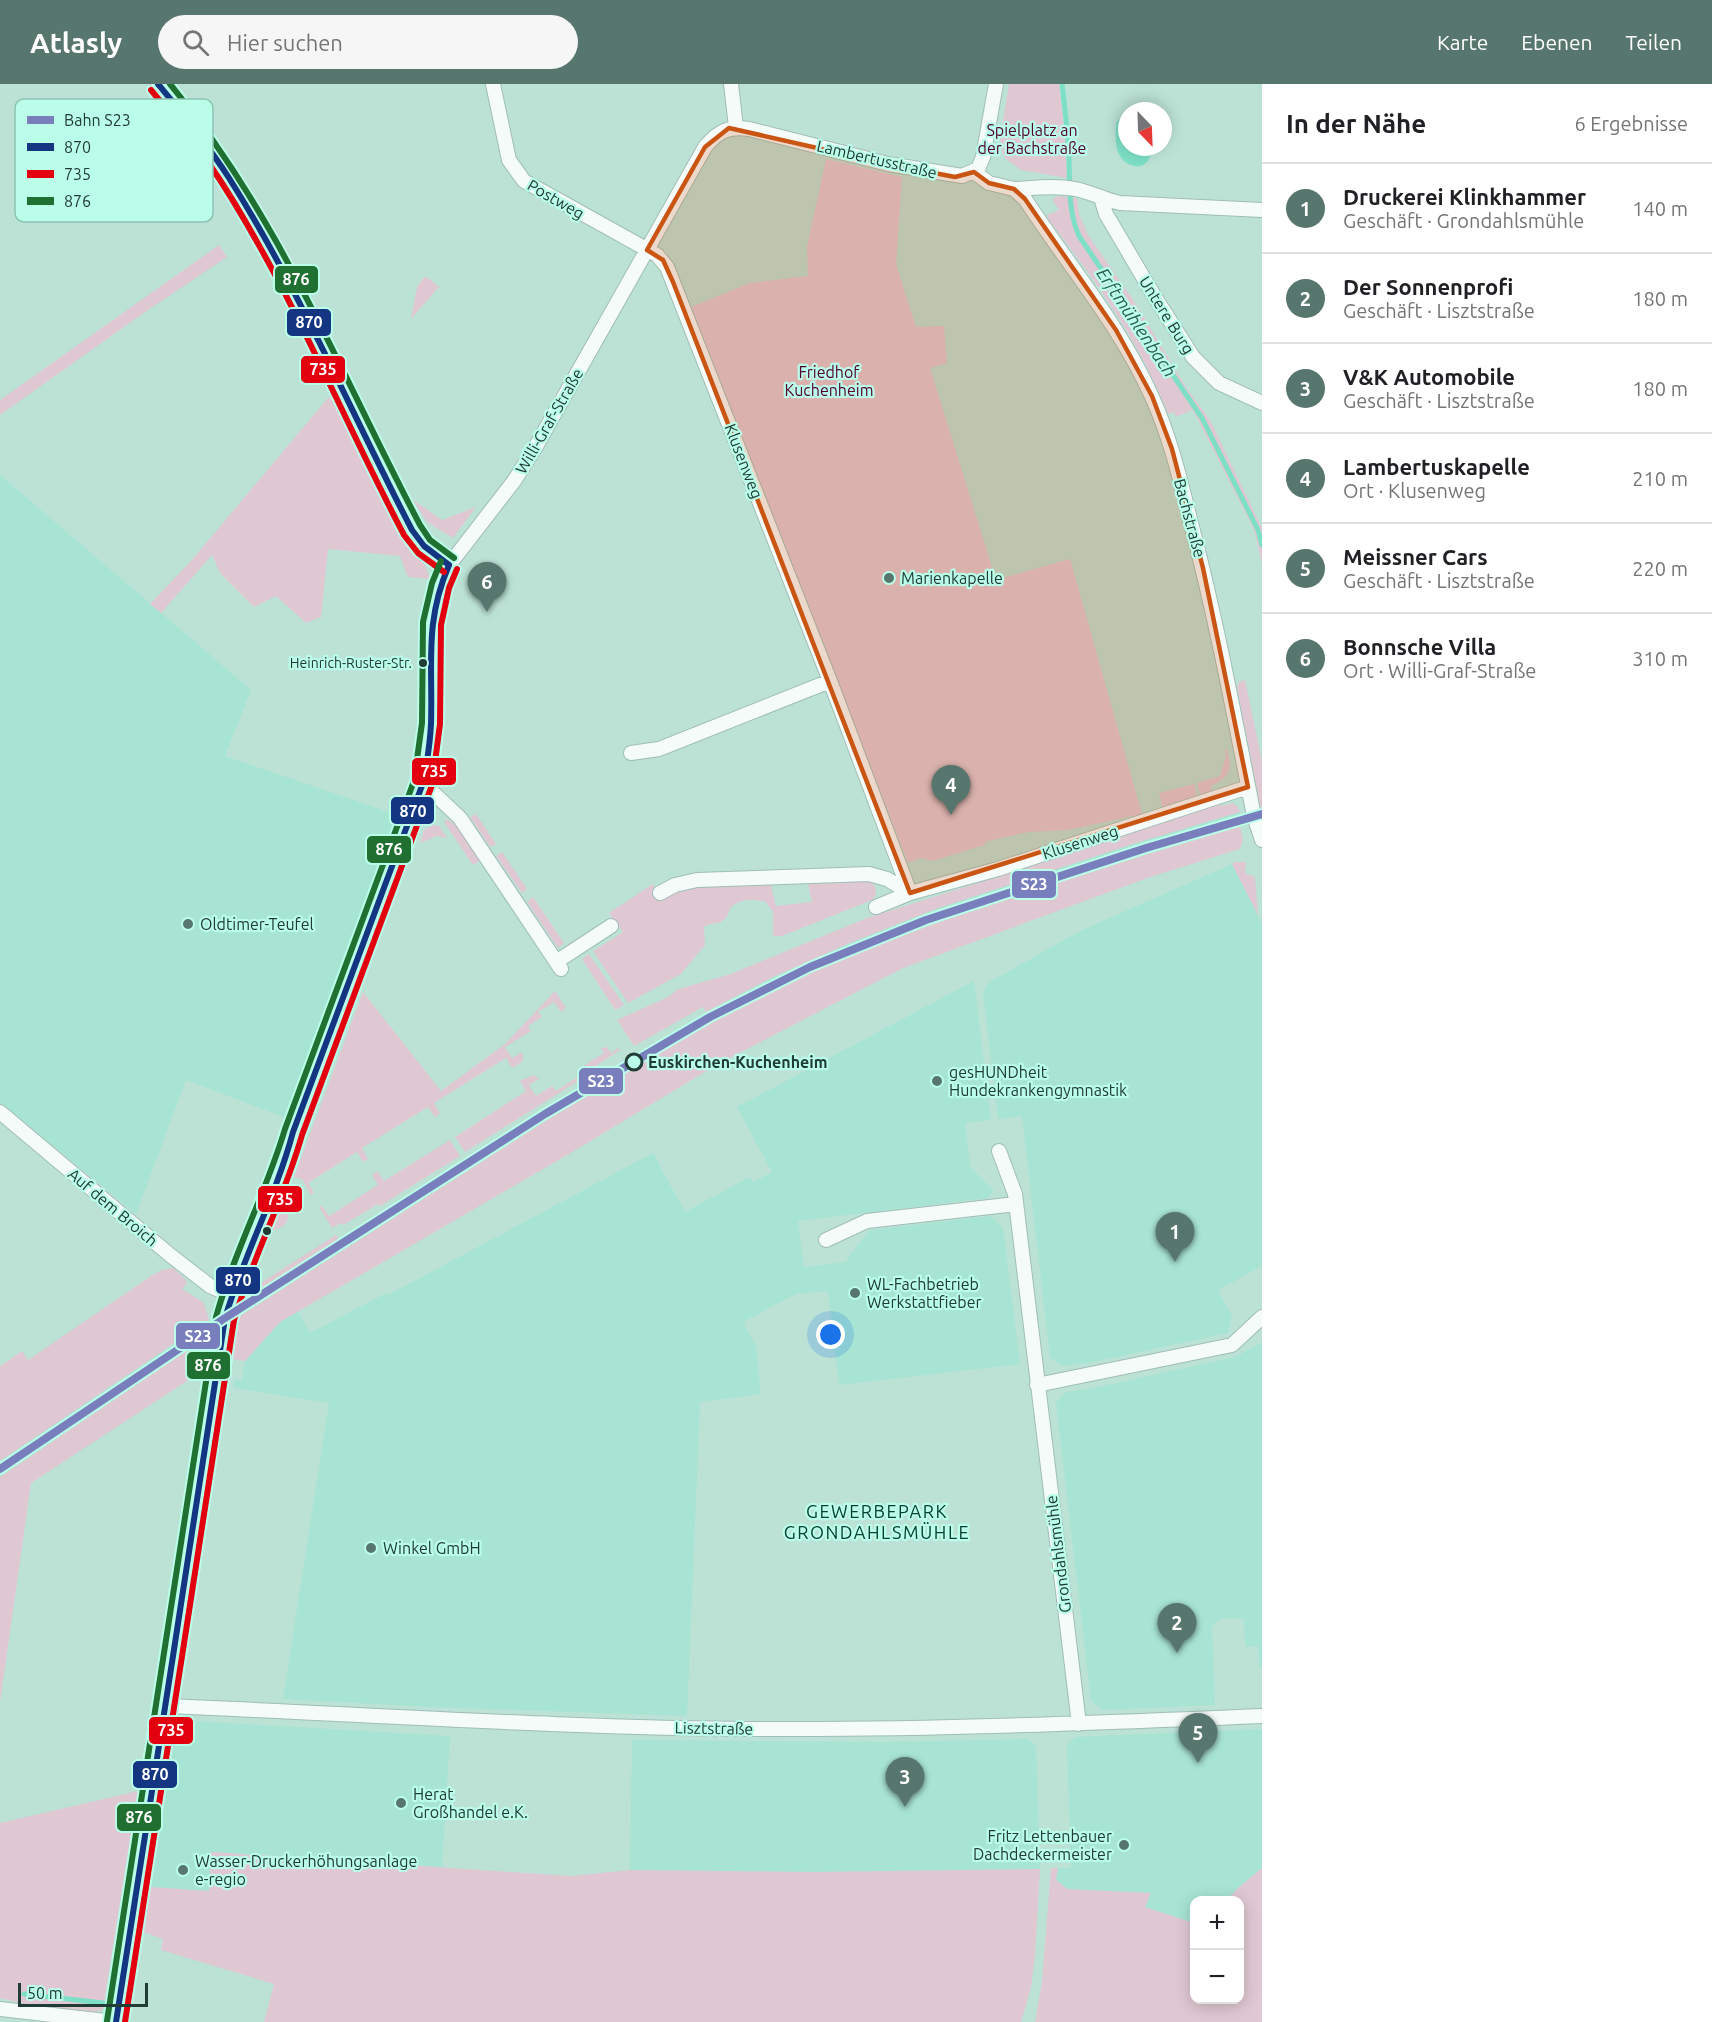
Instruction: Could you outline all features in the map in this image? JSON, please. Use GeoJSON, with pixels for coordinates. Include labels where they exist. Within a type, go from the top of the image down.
{"type":"FeatureCollection","features":[{"type":"Feature","properties":{"kind":"street"},"geometry":{"type":"LineString","coordinates":[[158,84],[170,99]]}},
{"type":"Feature","properties":{"kind":"street","name":"Postweg"},"geometry":{"type":"LineString","coordinates":[[493,84],[509,160],[524,181],[647,250]]}},
{"type":"Feature","properties":{"kind":"street"},"geometry":{"type":"LineString","coordinates":[[731,84],[736,127]]}},
{"type":"Feature","properties":{"kind":"street"},"geometry":{"type":"LineString","coordinates":[[996,84],[985,149],[981,163],[974,172],[989,183],[1014,189],[1071,188],[1120,204],[1262,210]]}},
{"type":"Feature","properties":{"kind":"street","name":"Willi-Graf-Straße"},"geometry":{"type":"LineString","coordinates":[[115,2022],[166,1706],[220,1345],[231,1295],[287,1156],[292,1132],[423,783],[430,743],[431,617],[438,589],[449,565],[514,481],[535,448],[705,147],[717,134],[736,127]]}},
{"type":"Feature","properties":{"kind":"street","name":"Lambertusstraße"},"geometry":{"type":"LineString","coordinates":[[736,127],[888,164],[947,175],[962,176],[974,172]]}},
{"type":"Feature","properties":{"kind":"street"},"geometry":{"type":"LineString","coordinates":[[213,155],[249,211],[310,324],[412,530],[424,546],[449,565]]}},
{"type":"Feature","properties":{"kind":"street","name":"Bachstraße"},"geometry":{"type":"LineString","coordinates":[[1014,189],[1024,199],[1116,330],[1142,376],[1162,420],[1214,614],[1248,787],[1262,840]]}},
{"type":"Feature","properties":{"kind":"street","name":"Untere Burg"},"geometry":{"type":"LineString","coordinates":[[1101,198],[1106,214],[1193,357],[1219,383],[1262,403]]}},
{"type":"Feature","properties":{"kind":"street","name":"Klusenweg"},"geometry":{"type":"LineString","coordinates":[[647,250],[663,260],[670,274],[830,681],[910,893]]}},
{"type":"Feature","properties":{"kind":"street"},"geometry":{"type":"LineString","coordinates":[[631,753],[659,749],[830,681]]}},
{"type":"Feature","properties":{"kind":"street"},"geometry":{"type":"LineString","coordinates":[[423,783],[460,818],[558,965],[611,926]]}},
{"type":"Feature","properties":{"kind":"street","name":"Klusenweg"},"geometry":{"type":"LineString","coordinates":[[876,907],[910,893],[998,869],[1248,787]]}},
{"type":"Feature","properties":{"kind":"street"},"geometry":{"type":"LineString","coordinates":[[660,893],[675,885],[697,880],[870,874],[888,879],[910,893]]}},
{"type":"Feature","properties":{"kind":"street","name":"Auf dem Broich"},"geometry":{"type":"LineString","coordinates":[[0,1112],[170,1255],[210,1286],[231,1295]]}},
{"type":"Feature","properties":{"kind":"street","name":"Grondahlsmühle"},"geometry":{"type":"LineString","coordinates":[[999,1151],[1015,1194],[1078,1724]]}},
{"type":"Feature","properties":{"kind":"street"},"geometry":{"type":"LineString","coordinates":[[826,1240],[867,1221],[1016,1204]]}},
{"type":"Feature","properties":{"kind":"street"},"geometry":{"type":"LineString","coordinates":[[1038,1385],[1232,1345],[1262,1317]]}},
{"type":"Feature","properties":{"kind":"street","name":"Lisztstraße"},"geometry":{"type":"LineString","coordinates":[[166,1706],[408,1719],[661,1727],[879,1728],[1078,1724],[1262,1716]]}},
{"type":"Feature","properties":{"kind":"street"},"geometry":{"type":"LineString","coordinates":[[0,2009],[115,2022]]}},
{"type":"Feature","properties":{"kind":"highlighted area"},"geometry":{"type":"Polygon","coordinates":[[[729,128],[955,177],[974,172],[989,183],[1014,189],[1025,199],[1116,330],[1152,396],[1172,449],[1203,568],[1248,787],[910,893],[673,282],[663,260],[647,250],[705,147],[729,128]]]}},
{"type":"Feature","properties":{"kind":"shaded area"},"geometry":{"type":"Polygon","coordinates":[[[1118,121],[1118,150],[1116,135],[1118,121]]]}},
{"type":"Feature","properties":{"kind":"shaded area"},"geometry":{"type":"Polygon","coordinates":[[[1120,156],[1150,156],[1141,166],[1134,166],[1120,156]]]}},
{"type":"Feature","properties":{"kind":"shaded area"},"geometry":{"type":"Polygon","coordinates":[[[0,475],[251,690],[225,756],[398,815],[286,1118],[186,1080],[136,1214],[0,1102],[0,475]]]}},
{"type":"Feature","properties":{"kind":"shaded area"},"geometry":{"type":"Polygon","coordinates":[[[1240,812],[1243,825],[1066,879],[915,929],[847,956],[690,1032],[240,1316],[244,1300],[585,1085],[706,1012],[771,978],[850,943],[936,909],[1133,844],[1240,812]]]}},
{"type":"Feature","properties":{"kind":"shaded area"},"geometry":{"type":"Polygon","coordinates":[[[1232,864],[1262,924],[1262,1266],[1218,1290],[1232,1316],[1228,1333],[1088,1363],[1062,1366],[1050,1357],[1022,1116],[998,1119],[983,992],[990,982],[1080,931],[1232,864]]]}},
{"type":"Feature","properties":{"kind":"shaded area"},"geometry":{"type":"Polygon","coordinates":[[[974,981],[991,1120],[965,1123],[970,1167],[994,1191],[988,1198],[798,1221],[804,1267],[845,1262],[870,1230],[990,1216],[1003,1227],[1020,1364],[839,1385],[828,1291],[796,1294],[743,1322],[756,1347],[761,1394],[700,1402],[687,1716],[428,1707],[283,1699],[329,1403],[233,1388],[234,1380],[242,1380],[245,1361],[280,1322],[298,1311],[310,1333],[386,1293],[388,1295],[653,1153],[685,1212],[750,1177],[753,1182],[772,1172],[737,1107],[974,981]]]}},
{"type":"Feature","properties":{"kind":"shaded area"},"geometry":{"type":"Polygon","coordinates":[[[209,1320],[207,1339],[0,1477],[0,1461],[209,1320]]]}},
{"type":"Feature","properties":{"kind":"shaded area"},"geometry":{"type":"Polygon","coordinates":[[[1262,1342],[1262,1666],[1259,1666],[1258,1646],[1245,1647],[1244,1618],[1219,1619],[1212,1627],[1215,1705],[1103,1710],[1091,1700],[1056,1403],[1065,1392],[1089,1389],[1235,1357],[1262,1342]]]}},
{"type":"Feature","properties":{"kind":"shaded area"},"geometry":{"type":"Polygon","coordinates":[[[192,1721],[450,1736],[442,1867],[212,1852],[209,1891],[151,1887],[176,1731],[182,1724],[192,1721]]]}},
{"type":"Feature","properties":{"kind":"shaded area"},"geometry":{"type":"Polygon","coordinates":[[[1262,1729],[1262,1868],[1231,1896],[1190,1896],[1190,1922],[1145,1907],[1150,1893],[1067,1889],[1056,1880],[1058,1868],[1071,1868],[1067,1745],[1075,1737],[1262,1729]]]}},
{"type":"Feature","properties":{"kind":"shaded area"},"geometry":{"type":"Polygon","coordinates":[[[1028,1739],[1036,1746],[1040,1869],[816,1872],[630,1870],[632,1740],[885,1742],[1028,1739]]]}},
{"type":"Feature","properties":{"kind":"green space"},"geometry":{"type":"Polygon","coordinates":[[[169,84],[175,84],[186,99],[181,99],[169,84]]]}},
{"type":"Feature","properties":{"kind":"green space","name":"Spielplatz an der Bachstraße"},"geometry":{"type":"Polygon","coordinates":[[[1009,84],[1059,84],[1067,178],[1021,170],[1006,159],[1001,149],[1000,138],[1009,84]]]}},
{"type":"Feature","properties":{"kind":"green space"},"geometry":{"type":"Polygon","coordinates":[[[213,134],[239,170],[282,241],[342,364],[338,365],[262,219],[213,143],[213,134]]]}},
{"type":"Feature","properties":{"kind":"green space","name":"Friedhof Kuchenheim"},"geometry":{"type":"Polygon","coordinates":[[[826,159],[902,177],[896,264],[916,327],[944,326],[947,363],[930,368],[996,580],[1070,559],[1142,814],[1068,830],[1028,832],[988,841],[985,845],[932,861],[920,858],[908,863],[691,307],[750,283],[808,276],[807,247],[826,159]]]}},
{"type":"Feature","properties":{"kind":"green space"},"geometry":{"type":"Polygon","coordinates":[[[1058,196],[1077,198],[1079,214],[1088,235],[1134,301],[1186,387],[1210,420],[1262,528],[1262,563],[1254,530],[1195,414],[1192,410],[1176,417],[1174,412],[1168,414],[1157,387],[1115,312],[1048,219],[1047,215],[1059,210],[1052,199],[1058,196]]]}},
{"type":"Feature","properties":{"kind":"green space"},"geometry":{"type":"Polygon","coordinates":[[[219,245],[227,257],[0,415],[0,400],[219,245]]]}},
{"type":"Feature","properties":{"kind":"green space"},"geometry":{"type":"Polygon","coordinates":[[[424,277],[439,287],[411,319],[417,287],[424,277]]]}},
{"type":"Feature","properties":{"kind":"green space"},"geometry":{"type":"Polygon","coordinates":[[[337,394],[389,507],[410,546],[425,565],[430,579],[408,577],[400,556],[328,549],[321,617],[306,623],[276,596],[254,607],[220,573],[212,555],[161,613],[150,604],[191,561],[327,399],[337,394]]]}},
{"type":"Feature","properties":{"kind":"green space"},"geometry":{"type":"Polygon","coordinates":[[[412,499],[442,520],[476,507],[453,538],[427,522],[412,499]]]}},
{"type":"Feature","properties":{"kind":"green space"},"geometry":{"type":"Polygon","coordinates":[[[1245,680],[1262,761],[1262,806],[1260,806],[1237,687],[1239,682],[1245,680]]]}},
{"type":"Feature","properties":{"kind":"green space"},"geometry":{"type":"Polygon","coordinates":[[[1225,749],[1229,756],[1226,775],[1211,786],[1212,791],[1200,795],[1197,783],[1220,776],[1226,756],[1225,749]]]}},
{"type":"Feature","properties":{"kind":"green space"},"geometry":{"type":"Polygon","coordinates":[[[1194,784],[1197,796],[1163,808],[1159,793],[1194,784]]]}},
{"type":"Feature","properties":{"kind":"green space"},"geometry":{"type":"Polygon","coordinates":[[[1219,802],[1221,806],[1233,803],[1240,812],[1133,844],[936,909],[850,943],[771,978],[706,1012],[703,1007],[634,1046],[617,1020],[668,997],[678,989],[728,975],[867,918],[1219,802]]]}},
{"type":"Feature","properties":{"kind":"green space"},"geometry":{"type":"Polygon","coordinates":[[[476,814],[496,844],[490,847],[470,817],[476,814]]]}},
{"type":"Feature","properties":{"kind":"green space"},"geometry":{"type":"Polygon","coordinates":[[[447,819],[457,826],[481,860],[473,865],[444,822],[447,819]]]}},
{"type":"Feature","properties":{"kind":"green space"},"geometry":{"type":"Polygon","coordinates":[[[433,825],[439,826],[447,838],[437,836],[420,843],[424,830],[433,825]]]}},
{"type":"Feature","properties":{"kind":"green space"},"geometry":{"type":"Polygon","coordinates":[[[1240,826],[1243,840],[1240,849],[1150,877],[903,968],[718,1064],[569,1154],[280,1322],[245,1361],[232,1359],[240,1316],[611,1080],[673,1042],[736,1008],[825,966],[942,921],[1060,881],[1240,826]]]}},
{"type":"Feature","properties":{"kind":"green space"},"geometry":{"type":"Polygon","coordinates":[[[416,832],[419,834],[392,907],[388,906],[416,832]]]}},
{"type":"Feature","properties":{"kind":"green space"},"geometry":{"type":"Polygon","coordinates":[[[502,852],[527,889],[522,893],[496,856],[502,852]]]}},
{"type":"Feature","properties":{"kind":"green space"},"geometry":{"type":"Polygon","coordinates":[[[1246,862],[1245,873],[1255,877],[1258,915],[1232,864],[1246,862]]]}},
{"type":"Feature","properties":{"kind":"green space"},"geometry":{"type":"Polygon","coordinates":[[[868,881],[876,889],[872,900],[782,936],[773,936],[773,912],[766,902],[752,900],[733,905],[724,920],[704,927],[705,945],[681,974],[628,1003],[593,951],[623,932],[609,913],[653,884],[660,900],[700,887],[771,885],[776,906],[812,902],[808,884],[868,881]]]}},
{"type":"Feature","properties":{"kind":"green space"},"geometry":{"type":"Polygon","coordinates":[[[533,897],[564,943],[558,948],[527,902],[533,897]]]}},
{"type":"Feature","properties":{"kind":"green space"},"geometry":{"type":"Polygon","coordinates":[[[589,954],[624,1005],[615,1010],[582,959],[589,954]]]}},
{"type":"Feature","properties":{"kind":"green space"},"geometry":{"type":"Polygon","coordinates":[[[369,955],[373,956],[296,1162],[294,1162],[302,1131],[369,955]]]}},
{"type":"Feature","properties":{"kind":"green space"},"geometry":{"type":"Polygon","coordinates":[[[555,991],[566,1008],[561,1012],[554,1002],[538,1012],[542,1017],[528,1026],[531,1031],[505,1047],[512,1058],[522,1052],[522,1062],[512,1068],[506,1058],[434,1103],[440,1113],[435,1117],[428,1107],[362,1148],[368,1159],[363,1162],[357,1152],[308,1183],[314,1193],[311,1195],[302,1179],[294,1177],[363,992],[441,1091],[505,1044],[555,991]]]}},
{"type":"Feature","properties":{"kind":"green space"},"geometry":{"type":"Polygon","coordinates":[[[607,1047],[611,1053],[618,1048],[620,1050],[590,1070],[591,1073],[465,1152],[455,1137],[526,1091],[520,1081],[534,1075],[539,1079],[529,1085],[536,1096],[552,1086],[556,1091],[582,1074],[579,1069],[604,1053],[601,1048],[607,1047]]]}},
{"type":"Feature","properties":{"kind":"green space"},"geometry":{"type":"Polygon","coordinates":[[[450,1140],[460,1156],[380,1206],[378,1204],[343,1225],[341,1223],[332,1228],[319,1207],[322,1206],[329,1216],[378,1185],[372,1175],[377,1171],[384,1181],[450,1140]]]}},
{"type":"Feature","properties":{"kind":"green space"},"geometry":{"type":"Polygon","coordinates":[[[282,1202],[288,1209],[287,1221],[282,1227],[273,1230],[269,1226],[277,1205],[282,1202]]]}},
{"type":"Feature","properties":{"kind":"green space"},"geometry":{"type":"Polygon","coordinates":[[[336,1235],[340,1241],[244,1300],[250,1284],[256,1286],[336,1235]]]}},
{"type":"Feature","properties":{"kind":"green space"},"geometry":{"type":"Polygon","coordinates":[[[173,1268],[187,1283],[182,1289],[204,1303],[209,1320],[0,1461],[0,1366],[22,1351],[28,1360],[154,1274],[173,1268]]]}},
{"type":"Feature","properties":{"kind":"green space"},"geometry":{"type":"Polygon","coordinates":[[[205,1338],[207,1339],[201,1380],[190,1379],[31,1483],[0,1703],[0,1477],[205,1338]]]}},
{"type":"Feature","properties":{"kind":"green space"},"geometry":{"type":"Polygon","coordinates":[[[138,1791],[103,2010],[93,2012],[33,2006],[0,1998],[0,1823],[138,1791]]]}},
{"type":"Feature","properties":{"kind":"green space"},"geometry":{"type":"Polygon","coordinates":[[[211,1852],[571,1876],[630,1870],[816,1872],[1040,1869],[1031,1988],[1021,2022],[264,2022],[274,1984],[161,1950],[163,1939],[143,1932],[151,1887],[209,1891],[211,1852]]]}},
{"type":"Feature","properties":{"kind":"green space"},"geometry":{"type":"Polygon","coordinates":[[[1051,1868],[1058,1868],[1056,1880],[1067,1889],[1151,1893],[1145,1907],[1190,1922],[1190,2004],[1244,2004],[1244,1896],[1231,1896],[1262,1868],[1262,2022],[1035,2022],[1042,1981],[1051,1868]]]}},
{"type":"Feature","properties":{"kind":"waterway","name":"Erftmühlenbach"},"geometry":{"type":"LineString","coordinates":[[1062,84],[1068,139],[1071,207],[1075,227],[1202,418],[1258,530],[1262,545]]}},
{"type":"Feature","properties":{"kind":"waterway"},"geometry":{"type":"LineString","coordinates":[[24,1994],[103,2003]]}},
{"type":"Feature","properties":{"kind":"rail line","name":"S23"},"geometry":{"type":"LineString","coordinates":[[0,1469],[225,1318],[545,1114],[710,1017],[810,967],[926,920],[1146,848],[1262,814]]}},
{"type":"Feature","properties":{"kind":"transit line","name":"870"},"geometry":{"type":"LineString","coordinates":[[158,84],[170,99]]}},
{"type":"Feature","properties":{"kind":"transit line","name":"876"},"geometry":{"type":"LineString","coordinates":[[170,84],[181,99]]}},
{"type":"Feature","properties":{"kind":"transit line","name":"735"},"geometry":{"type":"LineString","coordinates":[[151,90],[158,99]]}},
{"type":"Feature","properties":{"kind":"transit line","name":"876"},"geometry":{"type":"LineString","coordinates":[[213,141],[244,188],[306,297],[420,525],[430,540],[454,558]]}},
{"type":"Feature","properties":{"kind":"transit line","name":"870"},"geometry":{"type":"LineString","coordinates":[[213,154],[255,220],[279,264],[412,530],[424,546],[449,565]]}},
{"type":"Feature","properties":{"kind":"transit line","name":"735"},"geometry":{"type":"LineString","coordinates":[[213,170],[246,223],[294,310],[404,535],[418,553],[444,572]]}},
{"type":"Feature","properties":{"kind":"transit line","name":"876"},"geometry":{"type":"LineString","coordinates":[[107,2021],[216,1317],[414,781],[422,723],[423,622],[432,583],[441,561]]}},
{"type":"Feature","properties":{"kind":"transit line","name":"870"},"geometry":{"type":"LineString","coordinates":[[116,2022],[225,1318],[423,783],[431,724],[433,625],[441,586],[449,565]]}},
{"type":"Feature","properties":{"kind":"transit line","name":"735"},"geometry":{"type":"LineString","coordinates":[[125,2022],[234,1320],[432,785],[440,724],[441,625],[449,588],[457,569]]}},
{"type":"Feature","properties":{"kind":"place","name":"Marienkapelle"},"geometry":{"type":"Point","coordinates":[889,578]}},
{"type":"Feature","properties":{"kind":"place","name":"Bonnsche Villa"},"geometry":{"type":"Point","coordinates":[487,612]}},
{"type":"Feature","properties":{"kind":"place","name":"Heinrich-Ruster-Str."},"geometry":{"type":"Point","coordinates":[423,663]}},
{"type":"Feature","properties":{"kind":"place","name":"Lambertuskapelle"},"geometry":{"type":"Point","coordinates":[951,815]}},
{"type":"Feature","properties":{"kind":"place","name":"Oldtimer-Teufel"},"geometry":{"type":"Point","coordinates":[188,924]}},
{"type":"Feature","properties":{"kind":"place","name":"Euskirchen-Kuchenheim"},"geometry":{"type":"Point","coordinates":[634,1062]}},
{"type":"Feature","properties":{"kind":"place","name":"gesHUNDheit Hundekrankengymnastik"},"geometry":{"type":"Point","coordinates":[937,1081]}},
{"type":"Feature","properties":{"kind":"place","name":"Druckerei Klinkhammer"},"geometry":{"type":"Point","coordinates":[1175,1262]}},
{"type":"Feature","properties":{"kind":"place","name":"WL-Fachbetrieb Werkstattfieber"},"geometry":{"type":"Point","coordinates":[855,1293]}},
{"type":"Feature","properties":{"kind":"place","name":"Winkel GmbH"},"geometry":{"type":"Point","coordinates":[371,1548]}},
{"type":"Feature","properties":{"kind":"place","name":"Der Sonnenprofi"},"geometry":{"type":"Point","coordinates":[1177,1653]}},
{"type":"Feature","properties":{"kind":"place","name":"Meissner Cars"},"geometry":{"type":"Point","coordinates":[1198,1763]}},
{"type":"Feature","properties":{"kind":"place","name":"Herat Großhandel e.K."},"geometry":{"type":"Point","coordinates":[401,1803]}},
{"type":"Feature","properties":{"kind":"place","name":"V&K Automobile"},"geometry":{"type":"Point","coordinates":[905,1807]}},
{"type":"Feature","properties":{"kind":"place","name":"Fritz Lettenbauer Dachdeckermeister"},"geometry":{"type":"Point","coordinates":[1124,1845]}},
{"type":"Feature","properties":{"kind":"place","name":"Wasser-Druckerhöhungsanlage e-regio"},"geometry":{"type":"Point","coordinates":[183,1870]}},
{"type":"Feature","properties":{"kind":"district","name":"GEWERBEPARK GRONDAHLSMÜHLE"},"geometry":{"type":"Point","coordinates":[877,1521]}}]}
